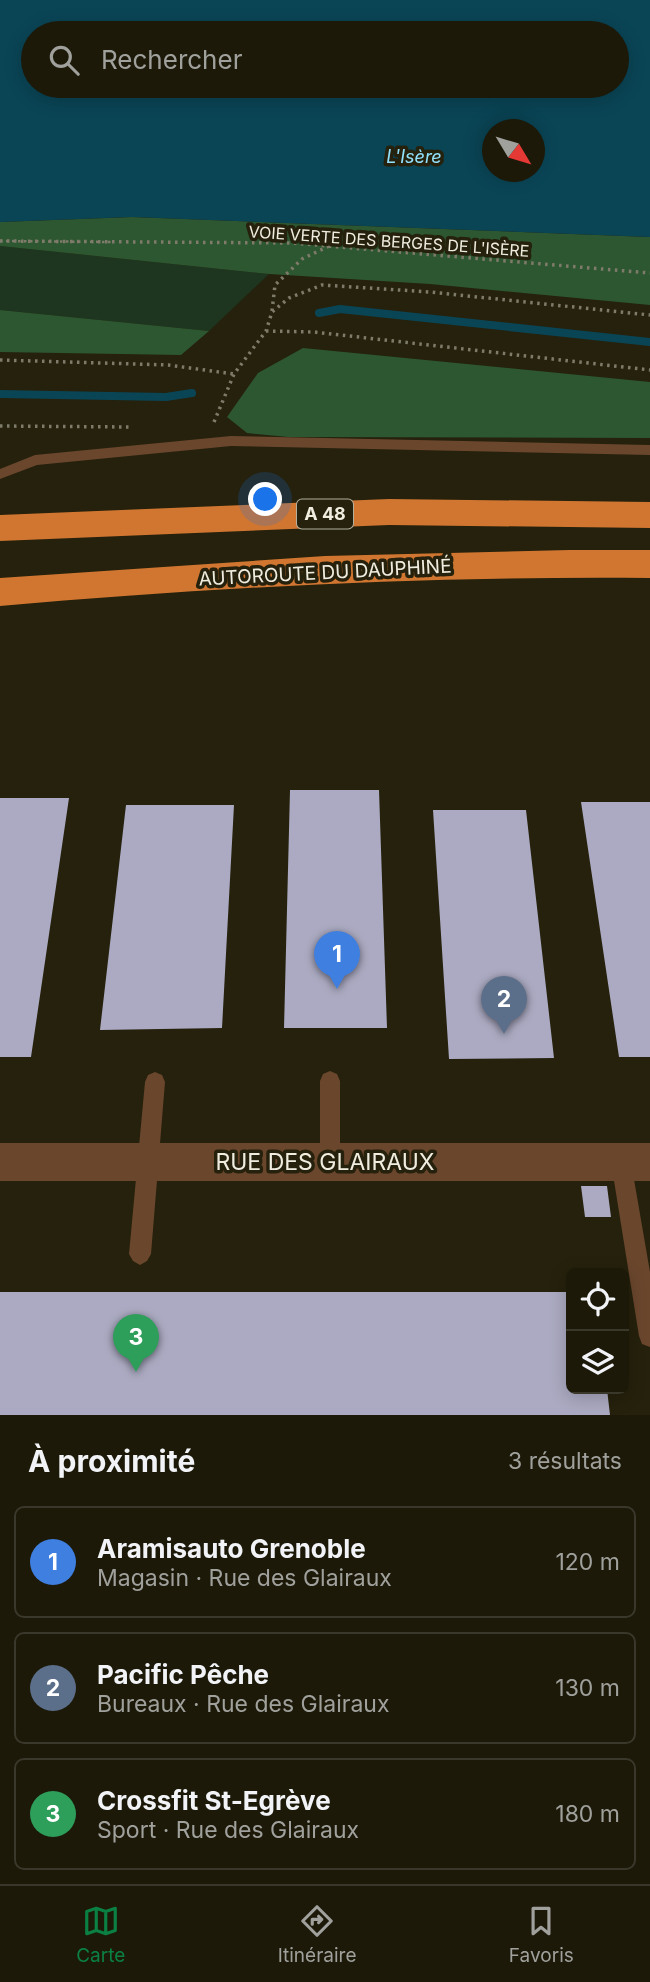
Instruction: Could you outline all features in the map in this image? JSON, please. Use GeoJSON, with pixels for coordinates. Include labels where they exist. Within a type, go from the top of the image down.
{"type":"FeatureCollection","features":[{"type":"Feature","properties":{"kind":"highway","name":"A 48"},"geometry":{"type":"LineString","coordinates":[[0,528],[389,512],[650,515]]}},
{"type":"Feature","properties":{"kind":"highway","name":"AUTOROUTE DU DAUPHINÉ"},"geometry":{"type":"LineString","coordinates":[[0,592],[321,570],[559,563],[650,564]]}},
{"type":"Feature","properties":{"kind":"street","name":"RUE DES GLAIRAUX"},"geometry":{"type":"LineString","coordinates":[[0,1162],[636,1162]]}},
{"type":"Feature","properties":{"kind":"lane"},"geometry":{"type":"LineString","coordinates":[[0,474],[35,460],[231,441],[650,450]]}},
{"type":"Feature","properties":{"kind":"lane"},"geometry":{"type":"LineString","coordinates":[[330,1081],[330,1162]]}},
{"type":"Feature","properties":{"kind":"lane"},"geometry":{"type":"LineString","coordinates":[[140,1254],[155,1082]]}},
{"type":"Feature","properties":{"kind":"lane"},"geometry":{"type":"LineString","coordinates":[[636,1162],[650,1336]]}},
{"type":"Feature","properties":{"kind":"path","name":"VOIE VERTE DES BERGES DE L'ISÈRE"},"geometry":{"type":"LineString","coordinates":[[0,241],[292,243],[650,273]]}},
{"type":"Feature","properties":{"kind":"path"},"geometry":{"type":"LineString","coordinates":[[203,422],[215,422],[234,374],[265,331],[272,312],[275,285],[302,259],[330,246]]}},
{"type":"Feature","properties":{"kind":"path"},"geometry":{"type":"LineString","coordinates":[[272,312],[289,298],[322,285],[430,292],[650,315]]}},
{"type":"Feature","properties":{"kind":"path"},"geometry":{"type":"LineString","coordinates":[[265,331],[314,332],[650,370]]}},
{"type":"Feature","properties":{"kind":"path"},"geometry":{"type":"LineString","coordinates":[[0,360],[168,365],[234,374]]}},
{"type":"Feature","properties":{"kind":"path"},"geometry":{"type":"LineString","coordinates":[[0,426],[141,428]]}},
{"type":"Feature","properties":{"kind":"green space"},"geometry":{"type":"Polygon","coordinates":[[[132,217],[650,237],[650,305],[430,284],[269,274],[0,246],[0,222],[132,217]]]}},
{"type":"Feature","properties":{"kind":"green space"},"geometry":{"type":"Polygon","coordinates":[[[0,246],[269,274],[209,331],[0,310],[0,246]]]}},
{"type":"Feature","properties":{"kind":"green space"},"geometry":{"type":"Polygon","coordinates":[[[0,310],[209,331],[181,355],[0,352],[0,310]]]}},
{"type":"Feature","properties":{"kind":"green space"},"geometry":{"type":"Polygon","coordinates":[[[303,348],[650,382],[650,438],[288,437],[247,433],[227,417],[258,373],[303,348]]]}},
{"type":"Feature","properties":{"kind":"water","name":"L'Isère"},"geometry":{"type":"Polygon","coordinates":[[[0,0],[650,0],[650,237],[132,217],[0,222],[0,0]]]}},
{"type":"Feature","properties":{"kind":"building"},"geometry":{"type":"Polygon","coordinates":[[[290,790],[379,790],[387,1028],[284,1028],[290,790]]]}},
{"type":"Feature","properties":{"kind":"building"},"geometry":{"type":"Polygon","coordinates":[[[0,798],[69,798],[31,1057],[0,1057],[0,798]]]}},
{"type":"Feature","properties":{"kind":"building"},"geometry":{"type":"Polygon","coordinates":[[[581,802],[650,802],[650,1057],[619,1057],[581,802]]]}},
{"type":"Feature","properties":{"kind":"building"},"geometry":{"type":"Polygon","coordinates":[[[126,805],[234,805],[222,1028],[100,1030],[126,805]]]}},
{"type":"Feature","properties":{"kind":"building"},"geometry":{"type":"Polygon","coordinates":[[[433,810],[526,810],[554,1058],[449,1059],[433,810]]]}},
{"type":"Feature","properties":{"kind":"building"},"geometry":{"type":"Polygon","coordinates":[[[581,1186],[607,1186],[611,1217],[585,1217],[581,1186]]]}},
{"type":"Feature","properties":{"kind":"building"},"geometry":{"type":"Polygon","coordinates":[[[0,1292],[566,1292],[566,1394],[608,1394],[610,1415],[0,1415],[0,1292]]]}},
{"type":"Feature","properties":{"kind":"waterway"},"geometry":{"type":"LineString","coordinates":[[319,313],[340,309],[650,342]]}},
{"type":"Feature","properties":{"kind":"waterway"},"geometry":{"type":"LineString","coordinates":[[0,394],[166,397],[192,393]]}},
{"type":"Feature","properties":{"kind":"place","name":"Aramisauto Grenoble"},"geometry":{"type":"Point","coordinates":[337,989]}},
{"type":"Feature","properties":{"kind":"place","name":"Pacific Pêche"},"geometry":{"type":"Point","coordinates":[504,1034]}},
{"type":"Feature","properties":{"kind":"place","name":"Crossfit St-Egrève"},"geometry":{"type":"Point","coordinates":[136,1372]}}]}
